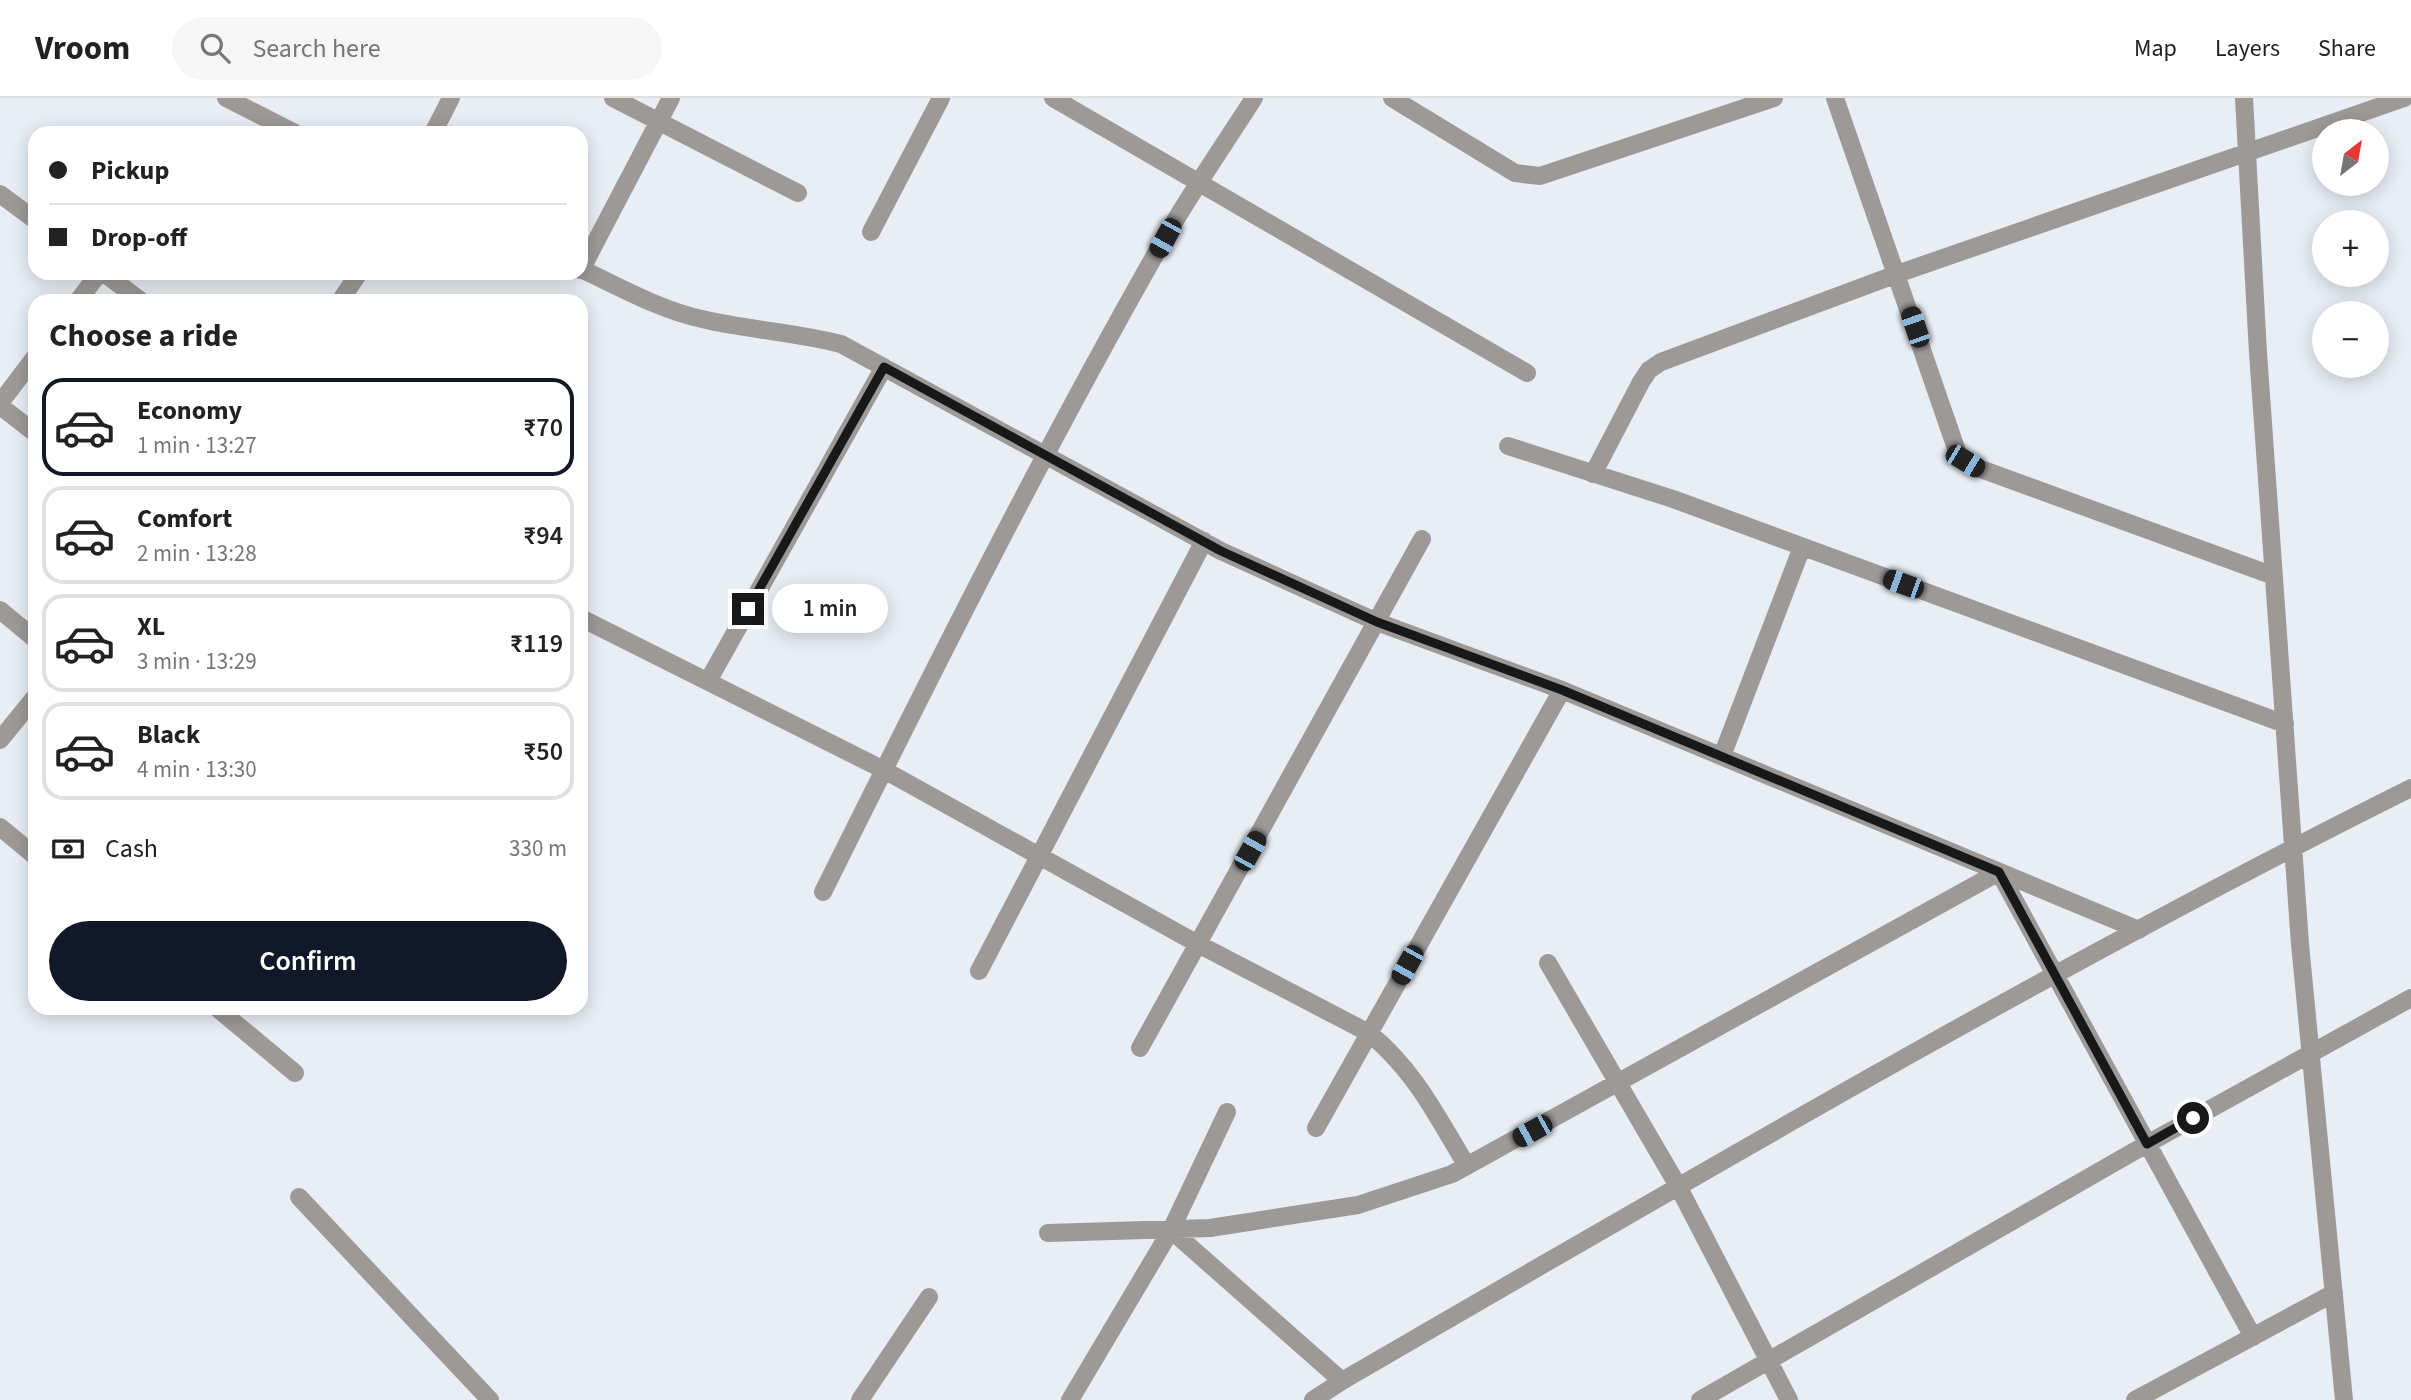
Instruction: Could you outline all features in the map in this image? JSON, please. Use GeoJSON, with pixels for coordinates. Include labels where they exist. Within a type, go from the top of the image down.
{"type":"FeatureCollection","features":[{"type":"Feature","properties":{"kind":"street"},"geometry":{"type":"LineString","coordinates":[[226,98],[281,126]]}},
{"type":"Feature","properties":{"kind":"street"},"geometry":{"type":"LineString","coordinates":[[437,126],[451,98]]}},
{"type":"Feature","properties":{"kind":"street"},"geometry":{"type":"LineString","coordinates":[[613,98],[799,193]]}},
{"type":"Feature","properties":{"kind":"street"},"geometry":{"type":"LineString","coordinates":[[588,257],[671,98]]}},
{"type":"Feature","properties":{"kind":"street"},"geometry":{"type":"LineString","coordinates":[[871,232],[941,98]]}},
{"type":"Feature","properties":{"kind":"street"},"geometry":{"type":"LineString","coordinates":[[1052,98],[1527,373]]}},
{"type":"Feature","properties":{"kind":"street"},"geometry":{"type":"LineString","coordinates":[[823,892],[1045,455],[1165,238],[1254,98]]}},
{"type":"Feature","properties":{"kind":"street"},"geometry":{"type":"LineString","coordinates":[[1392,98],[1515,173],[1540,176],[1764,99]]}},
{"type":"Feature","properties":{"kind":"street"},"geometry":{"type":"LineString","coordinates":[[1835,98],[1958,454],[1978,468],[2274,576]]}},
{"type":"Feature","properties":{"kind":"street"},"geometry":{"type":"LineString","coordinates":[[2244,98],[2258,353],[2293,847],[2344,1400]]}},
{"type":"Feature","properties":{"kind":"street"},"geometry":{"type":"LineString","coordinates":[[1593,474],[1641,382],[1649,370],[1661,362],[1897,274],[2404,98]]}},
{"type":"Feature","properties":{"kind":"street"},"geometry":{"type":"LineString","coordinates":[[0,194],[28,215]]}},
{"type":"Feature","properties":{"kind":"street"},"geometry":{"type":"LineString","coordinates":[[588,273],[669,309],[701,319],[841,344],[1204,541],[1377,622],[1562,690],[2139,930]]}},
{"type":"Feature","properties":{"kind":"street"},"geometry":{"type":"LineString","coordinates":[[84,294],[96,280]]}},
{"type":"Feature","properties":{"kind":"street"},"geometry":{"type":"LineString","coordinates":[[112,280],[131,294]]}},
{"type":"Feature","properties":{"kind":"street"},"geometry":{"type":"LineString","coordinates":[[28,366],[0,404],[28,427]]}},
{"type":"Feature","properties":{"kind":"street"},"geometry":{"type":"LineString","coordinates":[[708,681],[884,367]]}},
{"type":"Feature","properties":{"kind":"street"},"geometry":{"type":"LineString","coordinates":[[1508,446],[1673,499],[2285,724]]}},
{"type":"Feature","properties":{"kind":"street"},"geometry":{"type":"LineString","coordinates":[[1140,1048],[1422,539]]}},
{"type":"Feature","properties":{"kind":"street"},"geometry":{"type":"LineString","coordinates":[[979,971],[1204,541]]}},
{"type":"Feature","properties":{"kind":"street"},"geometry":{"type":"LineString","coordinates":[[1722,756],[1801,547]]}},
{"type":"Feature","properties":{"kind":"street"},"geometry":{"type":"LineString","coordinates":[[0,610],[28,633]]}},
{"type":"Feature","properties":{"kind":"street"},"geometry":{"type":"LineString","coordinates":[[588,621],[884,770],[1198,944],[1368,1034],[1392,1053],[1416,1081],[1467,1166]]}},
{"type":"Feature","properties":{"kind":"street"},"geometry":{"type":"LineString","coordinates":[[1316,1128],[1562,690]]}},
{"type":"Feature","properties":{"kind":"street"},"geometry":{"type":"LineString","coordinates":[[0,740],[28,706]]}},
{"type":"Feature","properties":{"kind":"street"},"geometry":{"type":"LineString","coordinates":[[1313,1400],[1678,1186],[2054,975],[2293,847],[2411,788]]}},
{"type":"Feature","properties":{"kind":"street"},"geometry":{"type":"LineString","coordinates":[[0,827],[28,850]]}},
{"type":"Feature","properties":{"kind":"street"},"geometry":{"type":"LineString","coordinates":[[1999,872],[2253,1337]]}},
{"type":"Feature","properties":{"kind":"street"},"geometry":{"type":"LineString","coordinates":[[1048,1233],[1210,1228],[1358,1205],[1452,1174],[1999,872]]}},
{"type":"Feature","properties":{"kind":"street"},"geometry":{"type":"LineString","coordinates":[[1548,963],[1678,1186],[1789,1400]]}},
{"type":"Feature","properties":{"kind":"street"},"geometry":{"type":"LineString","coordinates":[[1700,1400],[2147,1144],[2411,998]]}},
{"type":"Feature","properties":{"kind":"street"},"geometry":{"type":"LineString","coordinates":[[225,1015],[295,1073]]}},
{"type":"Feature","properties":{"kind":"street"},"geometry":{"type":"LineString","coordinates":[[1070,1400],[1171,1230],[1227,1112]]}},
{"type":"Feature","properties":{"kind":"street"},"geometry":{"type":"LineString","coordinates":[[299,1197],[490,1400]]}},
{"type":"Feature","properties":{"kind":"street"},"geometry":{"type":"LineString","coordinates":[[1171,1230],[1342,1381]]}},
{"type":"Feature","properties":{"kind":"street"},"geometry":{"type":"LineString","coordinates":[[2136,1400],[2334,1293]]}},
{"type":"Feature","properties":{"kind":"street"},"geometry":{"type":"LineString","coordinates":[[860,1400],[929,1297]]}},
{"type":"Feature","properties":{"kind":"route"},"geometry":{"type":"LineString","coordinates":[[748,609],[884,367],[1221,551],[1377,622],[1562,690],[1999,872],[2147,1144],[2193,1118]]}}]}
